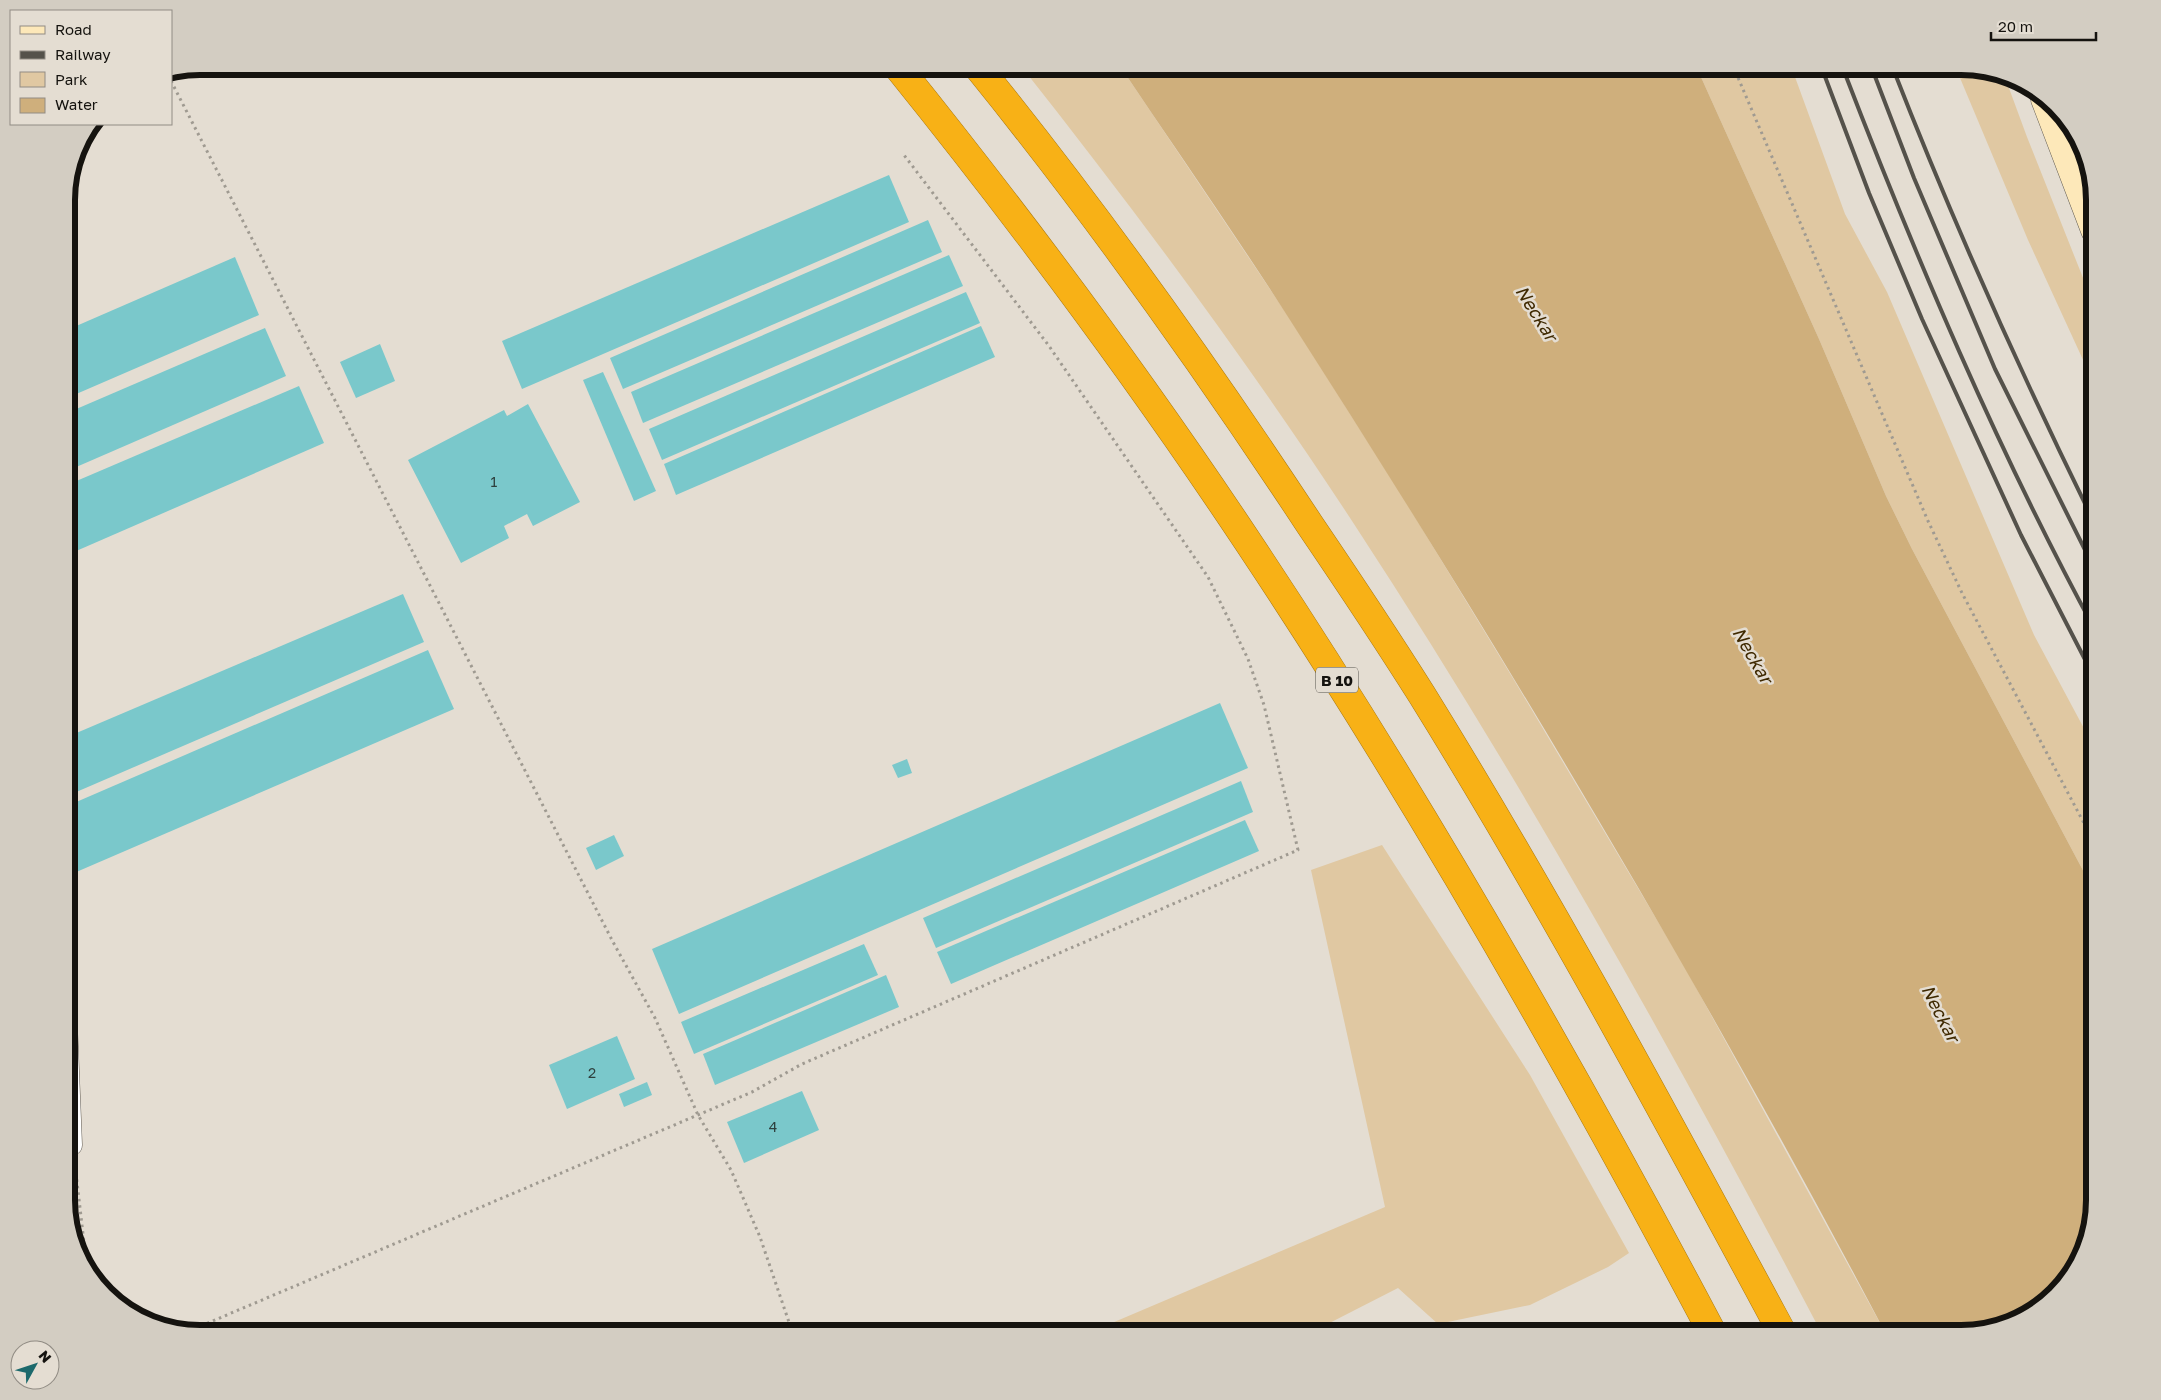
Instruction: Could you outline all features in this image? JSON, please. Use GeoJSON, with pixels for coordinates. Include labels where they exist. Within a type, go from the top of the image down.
{"type":"FeatureCollection","features":[{"type":"Feature","properties":{"kind":"highway","name":"B 10"},"geometry":{"type":"LineString","coordinates":[[905,75],[1030,236],[1116,352],[1249,543],[1322,656],[1414,802],[1561,1056],[1708,1325]]}},
{"type":"Feature","properties":{"kind":"highway"},"geometry":{"type":"LineString","coordinates":[[984,75],[1034,137],[1128,262],[1241,420],[1420,693],[1505,833],[1588,976],[1778,1325]]}},
{"type":"Feature","properties":{"kind":"main road"},"geometry":{"type":"LineString","coordinates":[[2051,114],[2086,206]]}},
{"type":"Feature","properties":{"kind":"path"},"geometry":{"type":"LineString","coordinates":[[1737,75],[1928,521],[1962,593],[2086,827]]}},
{"type":"Feature","properties":{"kind":"path"},"geometry":{"type":"LineString","coordinates":[[172,83],[613,942],[648,1004],[698,1115],[731,1170],[760,1237],[791,1325]]}},
{"type":"Feature","properties":{"kind":"path"},"geometry":{"type":"LineString","coordinates":[[201,1325],[752,1092],[802,1064],[1298,850],[1264,705],[1248,659],[1208,576],[1049,346],[904,155]]}},
{"type":"Feature","properties":{"kind":"path"},"geometry":{"type":"LineString","coordinates":[[75,1177],[82,1213],[84,1246]]}},
{"type":"Feature","properties":{"kind":"green space"},"geometry":{"type":"Polygon","coordinates":[[[1028,75],[1126,75],[1290,319],[1404,499],[1514,680],[1682,962],[1881,1325],[1817,1325],[1712,1128],[1598,923],[1479,722],[1417,622],[1315,465],[1193,291],[1028,75]]]}},
{"type":"Feature","properties":{"kind":"green space"},"geometry":{"type":"Polygon","coordinates":[[[1700,75],[1794,75],[1845,214],[1887,292],[2034,635],[2086,732],[2086,876],[1912,549],[1886,496],[1819,339],[1700,75]]]}},
{"type":"Feature","properties":{"kind":"green space"},"geometry":{"type":"Polygon","coordinates":[[[1959,75],[1985,77],[2008,85],[2086,285],[2086,366],[2028,240],[1959,75]]]}},
{"type":"Feature","properties":{"kind":"green space"},"geometry":{"type":"Polygon","coordinates":[[[1382,845],[1530,1075],[1629,1253],[1608,1267],[1530,1305],[1438,1324],[1398,1288],[1326,1325],[1107,1325],[1385,1207],[1311,870],[1382,845]]]}},
{"type":"Feature","properties":{"kind":"water","name":"Neckar"},"geometry":{"type":"Polygon","coordinates":[[[1126,75],[1700,75],[1819,339],[1886,496],[1912,549],[2086,876],[2085,1216],[2076,1248],[2065,1269],[2043,1294],[2030,1304],[2016,1312],[1985,1323],[1961,1325],[1881,1325],[1746,1076],[1599,821],[1447,569],[1290,320],[1126,75]]]}},
{"type":"Feature","properties":{"kind":"building"},"geometry":{"type":"Polygon","coordinates":[[[889,175],[909,222],[522,389],[502,341],[889,175]]]}},
{"type":"Feature","properties":{"kind":"building"},"geometry":{"type":"Polygon","coordinates":[[[928,220],[942,252],[623,389],[610,358],[928,220]]]}},
{"type":"Feature","properties":{"kind":"building"},"geometry":{"type":"Polygon","coordinates":[[[949,255],[963,286],[643,423],[631,392],[949,255]]]}},
{"type":"Feature","properties":{"kind":"building"},"geometry":{"type":"Polygon","coordinates":[[[235,257],[259,315],[75,395],[75,327],[235,257]]]}},
{"type":"Feature","properties":{"kind":"building"},"geometry":{"type":"Polygon","coordinates":[[[966,292],[980,323],[662,460],[649,429],[966,292]]]}},
{"type":"Feature","properties":{"kind":"building"},"geometry":{"type":"Polygon","coordinates":[[[981,326],[995,357],[676,495],[664,464],[981,326]]]}},
{"type":"Feature","properties":{"kind":"building"},"geometry":{"type":"Polygon","coordinates":[[[265,328],[286,376],[75,468],[75,410],[265,328]]]}},
{"type":"Feature","properties":{"kind":"building"},"geometry":{"type":"Polygon","coordinates":[[[380,344],[395,381],[356,398],[340,362],[380,344]]]}},
{"type":"Feature","properties":{"kind":"building"},"geometry":{"type":"Polygon","coordinates":[[[603,372],[656,491],[634,501],[583,380],[603,372]]]}},
{"type":"Feature","properties":{"kind":"building"},"geometry":{"type":"Polygon","coordinates":[[[299,386],[324,443],[75,552],[75,482],[299,386]]]}},
{"type":"Feature","properties":{"kind":"building"},"geometry":{"type":"Polygon","coordinates":[[[528,404],[580,502],[533,526],[527,514],[504,526],[509,538],[461,563],[408,460],[504,410],[507,416],[528,404]]]}},
{"type":"Feature","properties":{"kind":"building"},"geometry":{"type":"Polygon","coordinates":[[[403,594],[424,642],[75,793],[75,734],[403,594]]]}},
{"type":"Feature","properties":{"kind":"building"},"geometry":{"type":"Polygon","coordinates":[[[428,650],[454,709],[75,873],[75,803],[428,650]]]}},
{"type":"Feature","properties":{"kind":"building"},"geometry":{"type":"Polygon","coordinates":[[[1220,703],[1248,768],[679,1014],[652,949],[1220,703]]]}},
{"type":"Feature","properties":{"kind":"building"},"geometry":{"type":"Polygon","coordinates":[[[907,759],[912,773],[898,778],[892,765],[907,759]]]}},
{"type":"Feature","properties":{"kind":"building"},"geometry":{"type":"Polygon","coordinates":[[[1241,781],[1253,812],[936,948],[923,918],[1241,781]]]}},
{"type":"Feature","properties":{"kind":"building"},"geometry":{"type":"Polygon","coordinates":[[[1245,820],[1259,851],[951,984],[937,952],[1245,820]]]}},
{"type":"Feature","properties":{"kind":"building"},"geometry":{"type":"Polygon","coordinates":[[[614,835],[624,856],[596,870],[586,848],[614,835]]]}},
{"type":"Feature","properties":{"kind":"building"},"geometry":{"type":"Polygon","coordinates":[[[864,944],[878,975],[694,1054],[681,1022],[864,944]]]}},
{"type":"Feature","properties":{"kind":"building"},"geometry":{"type":"Polygon","coordinates":[[[886,975],[899,1007],[715,1085],[703,1054],[886,975]]]}},
{"type":"Feature","properties":{"kind":"building"},"geometry":{"type":"Polygon","coordinates":[[[617,1036],[635,1079],[567,1109],[549,1065],[617,1036]]]}},
{"type":"Feature","properties":{"kind":"building"},"geometry":{"type":"Polygon","coordinates":[[[647,1082],[652,1095],[624,1107],[619,1094],[647,1082]]]}},
{"type":"Feature","properties":{"kind":"building"},"geometry":{"type":"Polygon","coordinates":[[[802,1091],[819,1130],[744,1163],[727,1122],[802,1091]]]}},
{"type":"Feature","properties":{"kind":"railway"},"geometry":{"type":"LineString","coordinates":[[1824,75],[1869,193],[1922,319],[2021,535],[2086,661]]}},
{"type":"Feature","properties":{"kind":"railway"},"geometry":{"type":"LineString","coordinates":[[1846,75],[1899,210],[1991,423],[2086,613]]}},
{"type":"Feature","properties":{"kind":"railway"},"geometry":{"type":"LineString","coordinates":[[1874,75],[1914,178],[1995,369],[2086,552]]}},
{"type":"Feature","properties":{"kind":"railway"},"geometry":{"type":"LineString","coordinates":[[1896,75],[1939,182],[1989,297],[2086,505]]}}]}
